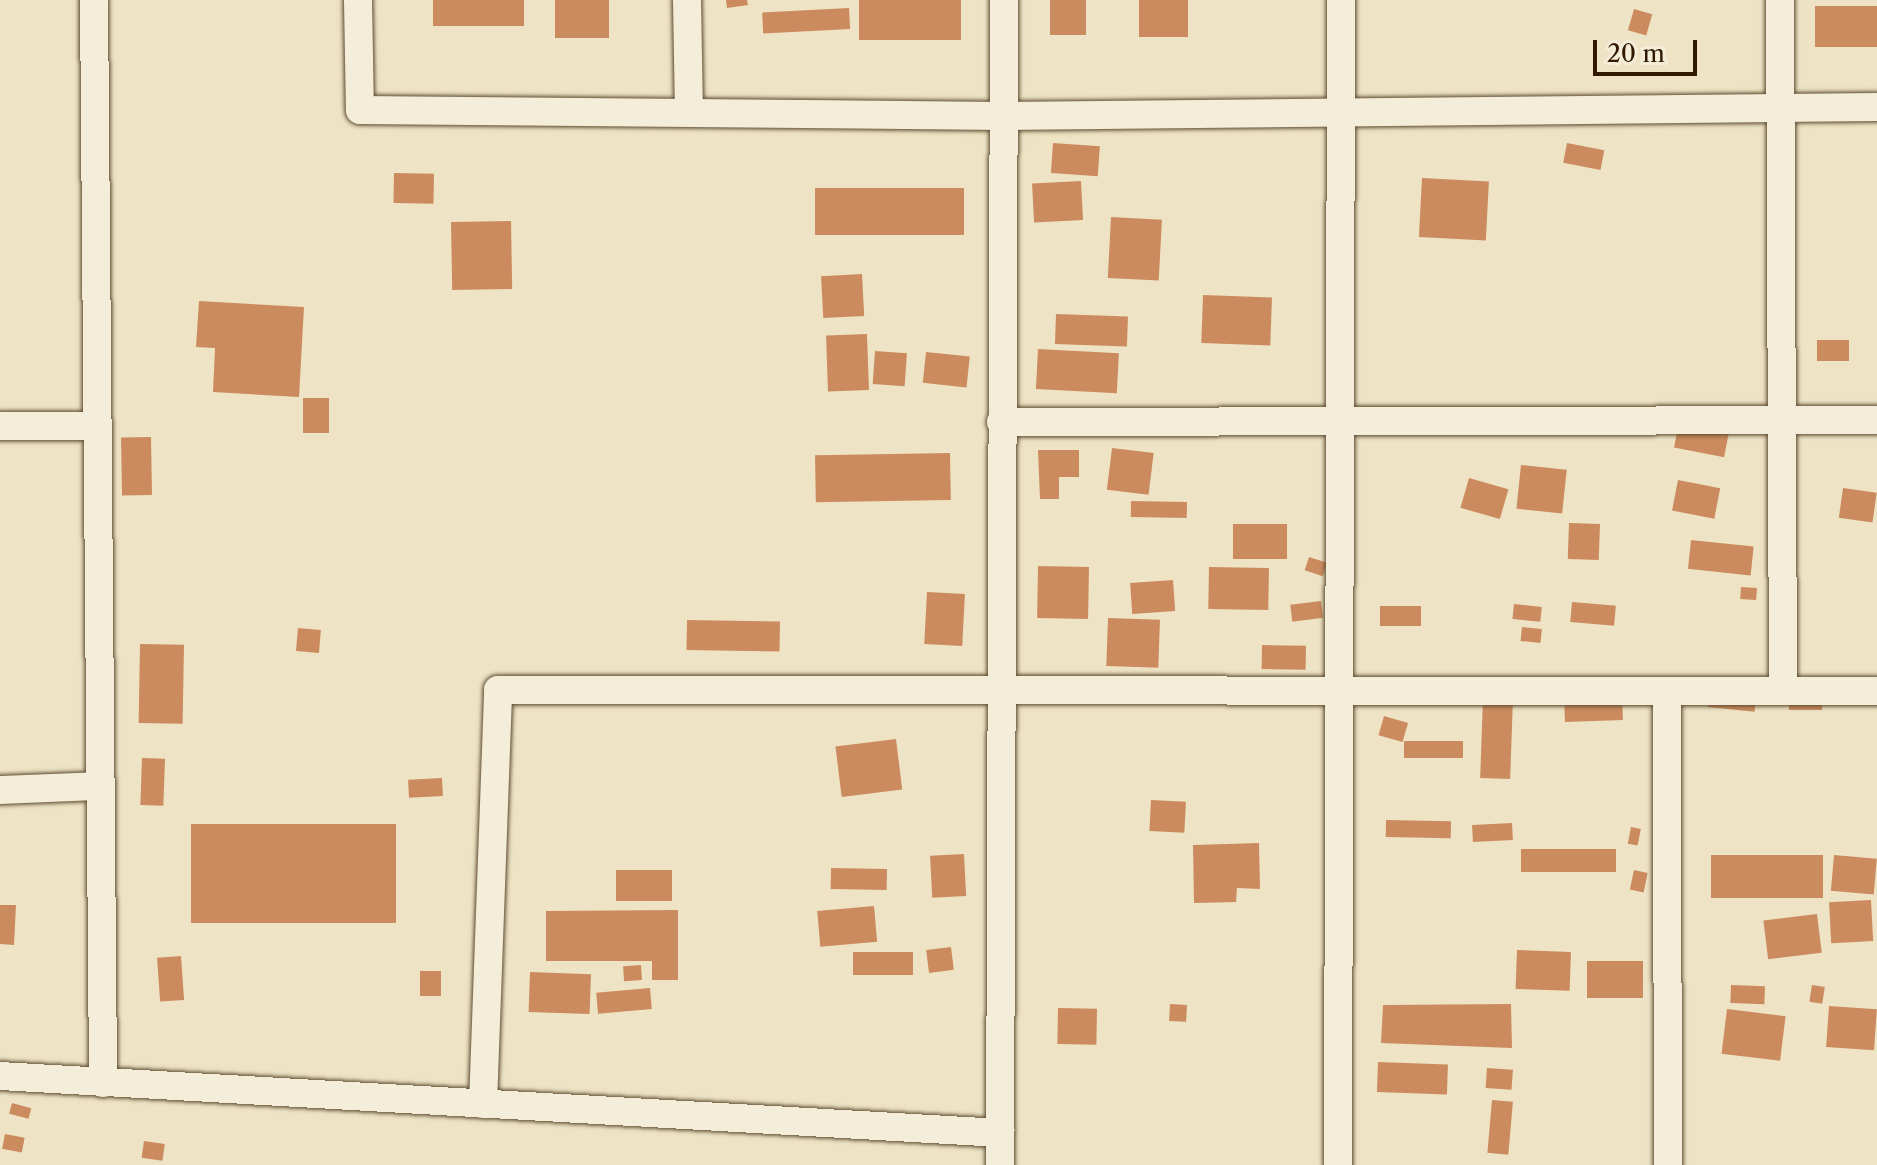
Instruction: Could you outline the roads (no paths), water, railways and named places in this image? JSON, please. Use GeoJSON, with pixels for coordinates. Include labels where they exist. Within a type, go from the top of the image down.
{"type":"FeatureCollection","features":[{"type":"Feature","properties":{"kind":"street"},"geometry":{"type":"LineString","coordinates":[[94,0],[103,1083]]}},
{"type":"Feature","properties":{"kind":"street"},"geometry":{"type":"LineString","coordinates":[[358,0],[360,110],[689,110],[1003,116],[1341,110],[1877,107]]}},
{"type":"Feature","properties":{"kind":"street"},"geometry":{"type":"LineString","coordinates":[[687,0],[689,110]]}},
{"type":"Feature","properties":{"kind":"street"},"geometry":{"type":"LineString","coordinates":[[1000,1165],[999,690],[1004,0]]}},
{"type":"Feature","properties":{"kind":"street"},"geometry":{"type":"LineString","coordinates":[[1338,1165],[1341,0]]}},
{"type":"Feature","properties":{"kind":"street"},"geometry":{"type":"LineString","coordinates":[[1780,0],[1783,691]]}},
{"type":"Feature","properties":{"kind":"street"},"geometry":{"type":"LineString","coordinates":[[1001,422],[1339,418],[1877,420]]}},
{"type":"Feature","properties":{"kind":"street"},"geometry":{"type":"LineString","coordinates":[[0,426],[98,426]]}},
{"type":"Feature","properties":{"kind":"street"},"geometry":{"type":"LineString","coordinates":[[483,1104],[498,690],[1877,691]]}},
{"type":"Feature","properties":{"kind":"street"},"geometry":{"type":"LineString","coordinates":[[1667,691],[1668,1165]]}},
{"type":"Feature","properties":{"kind":"street"},"geometry":{"type":"LineString","coordinates":[[0,790],[101,786]]}},
{"type":"Feature","properties":{"kind":"street"},"geometry":{"type":"LineString","coordinates":[[0,1076],[1000,1133]]}}]}
